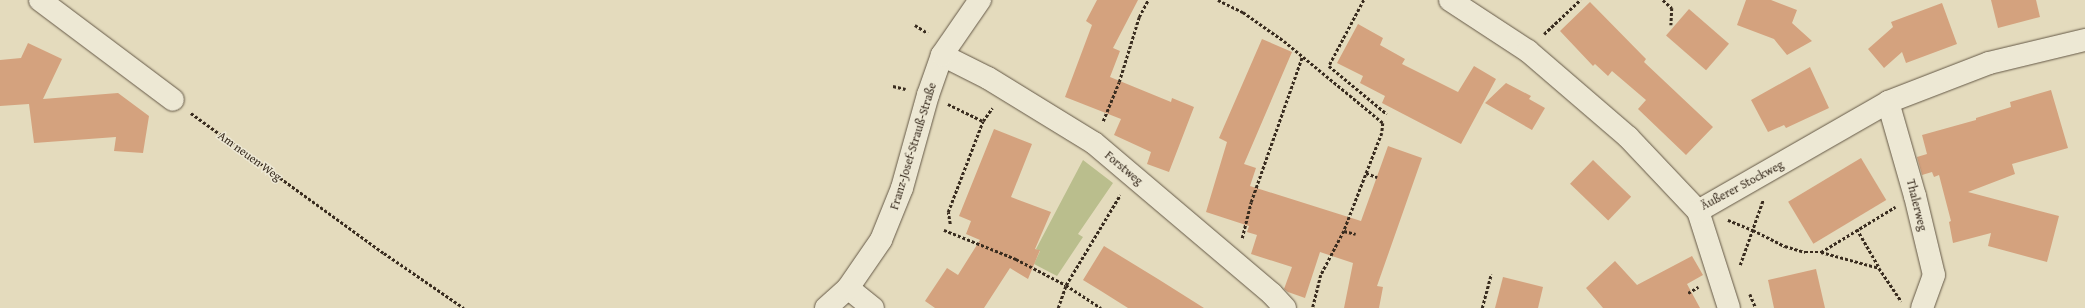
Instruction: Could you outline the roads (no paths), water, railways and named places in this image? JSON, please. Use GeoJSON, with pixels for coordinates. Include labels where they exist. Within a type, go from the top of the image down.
{"type":"FeatureCollection","features":[{"type":"Feature","properties":{"kind":"street"},"geometry":{"type":"LineString","coordinates":[[40,0],[173,100]]}},
{"type":"Feature","properties":{"kind":"street","name":"Franz-Josef-Strauß-Straße"},"geometry":{"type":"LineString","coordinates":[[826,308],[848,288],[881,240],[902,188],[928,95],[942,55],[980,0]]}},
{"type":"Feature","properties":{"kind":"street","name":"Äußerer Stockweg"},"geometry":{"type":"LineString","coordinates":[[1450,0],[1518,42],[1528,50],[1628,137],[1698,211],[1888,102],[1988,63],[2085,40]]}},
{"type":"Feature","properties":{"kind":"street","name":"Forstweg"},"geometry":{"type":"LineString","coordinates":[[942,55],[1004,88],[1094,143],[1272,294],[1286,308]]}},
{"type":"Feature","properties":{"kind":"street","name":"Thalerweg"},"geometry":{"type":"LineString","coordinates":[[1888,102],[1915,196],[1934,275],[1912,305]]}},
{"type":"Feature","properties":{"kind":"street"},"geometry":{"type":"LineString","coordinates":[[1698,211],[1729,308]]}},
{"type":"Feature","properties":{"kind":"street"},"geometry":{"type":"LineString","coordinates":[[848,288],[873,308]]}}]}
